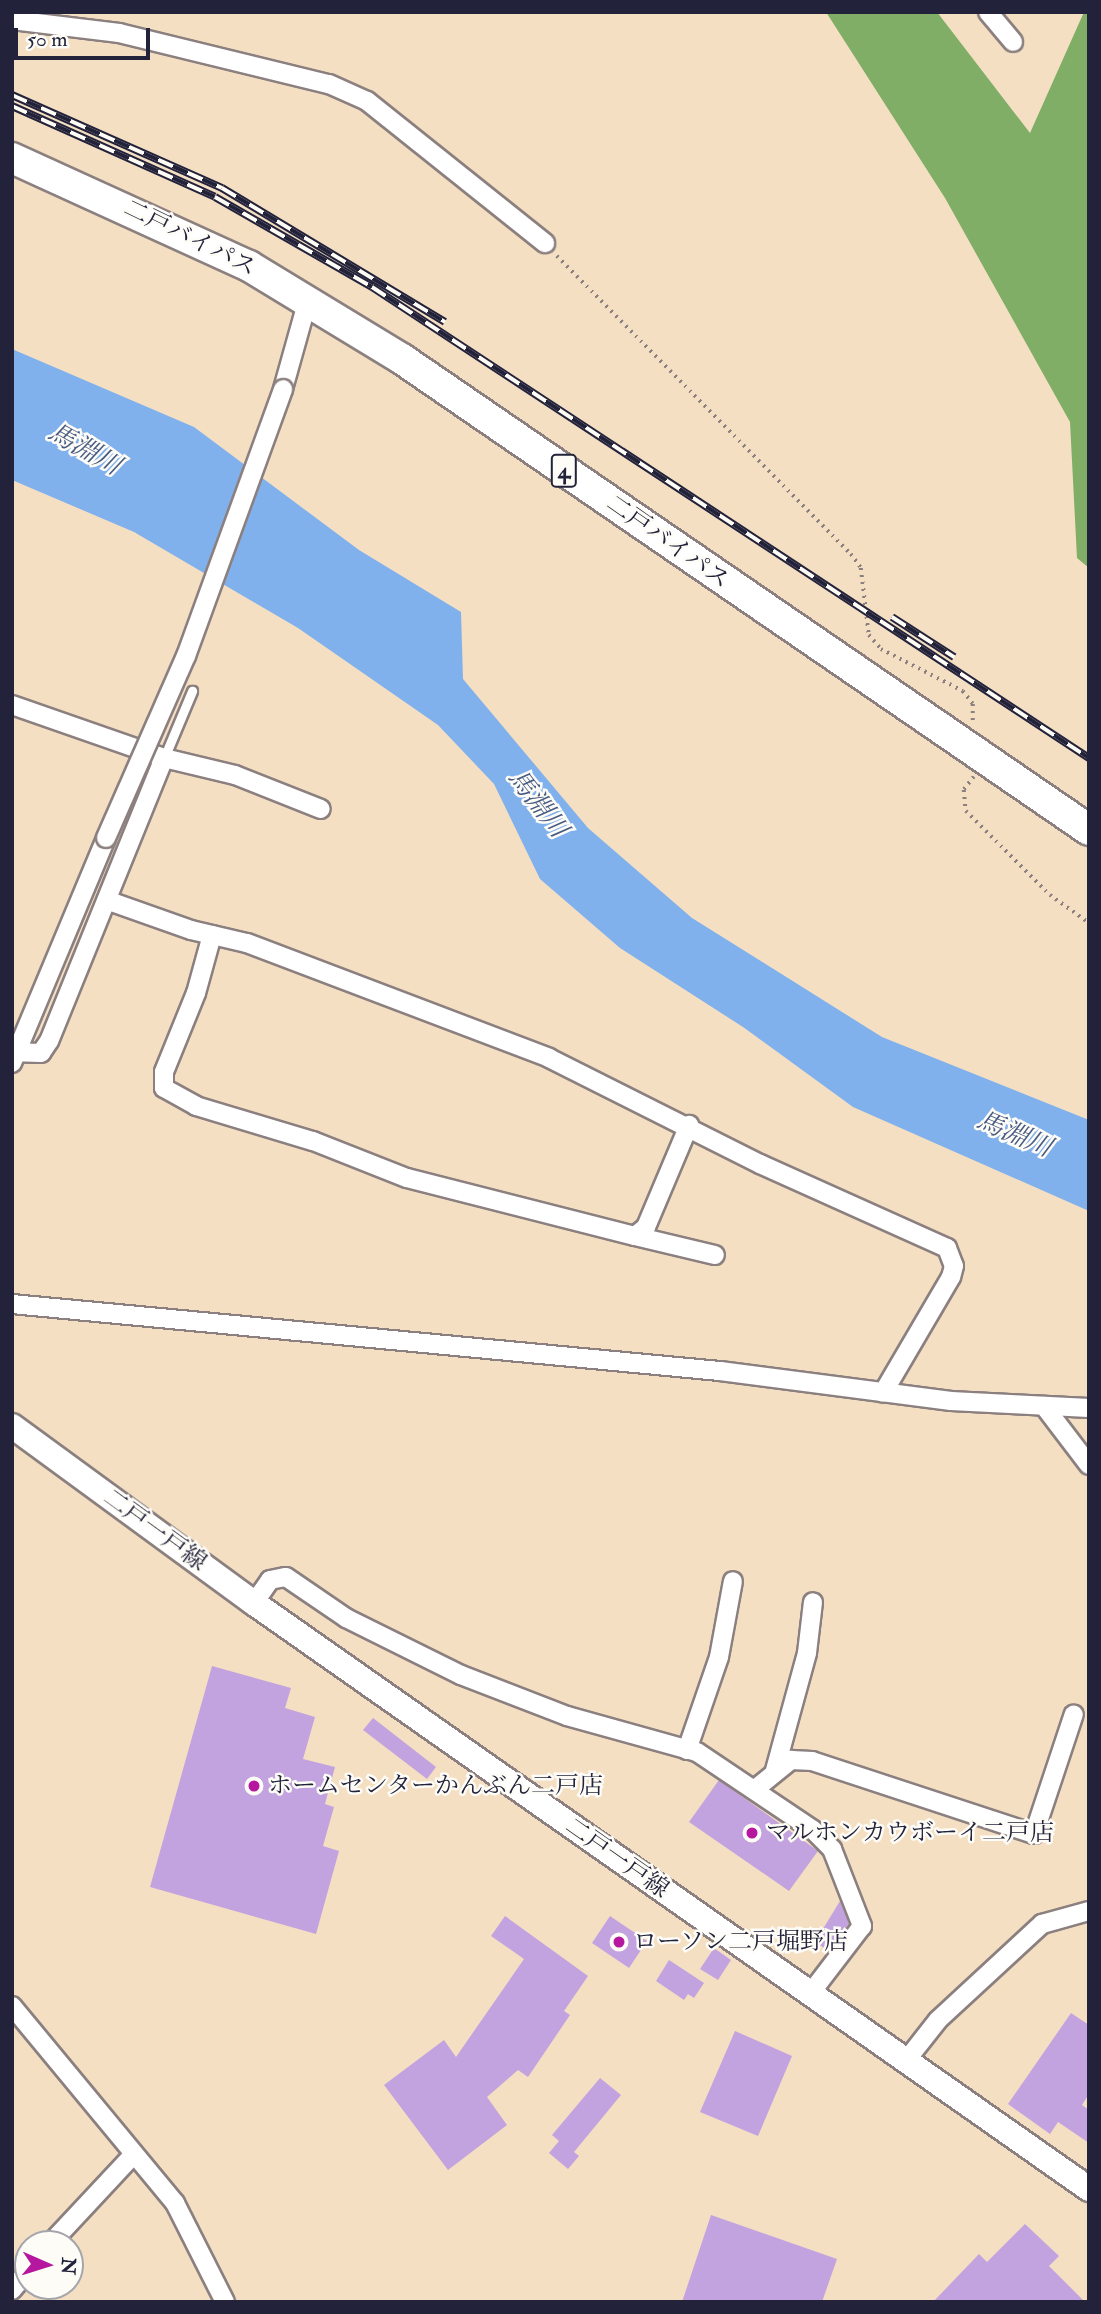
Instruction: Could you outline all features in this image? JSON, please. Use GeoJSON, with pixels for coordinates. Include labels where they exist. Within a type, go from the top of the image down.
{"type":"FeatureCollection","features":[{"type":"Feature","properties":{"kind":"highway","name":"二戸バイパス"},"geometry":{"type":"LineString","coordinates":[[12,158],[249,266],[402,359],[1089,830]]}},
{"type":"Feature","properties":{"kind":"main road","name":"二戸一戸線"},"geometry":{"type":"LineString","coordinates":[[12,1426],[254,1603],[1089,2189]]}},
{"type":"Feature","properties":{"kind":"street"},"geometry":{"type":"LineString","coordinates":[[988,12],[1013,42]]}},
{"type":"Feature","properties":{"kind":"street"},"geometry":{"type":"LineString","coordinates":[[12,20],[118,33],[329,84],[368,101],[545,243]]}},
{"type":"Feature","properties":{"kind":"street"},"geometry":{"type":"LineString","coordinates":[[14,1057],[186,656],[283,389],[307,303]]}},
{"type":"Feature","properties":{"kind":"street"},"geometry":{"type":"LineString","coordinates":[[12,705],[164,758],[236,775],[321,809]]}},
{"type":"Feature","properties":{"kind":"street"},"geometry":{"type":"LineString","coordinates":[[14,1057],[41,1053],[49,1041],[109,901],[164,758]]}},
{"type":"Feature","properties":{"kind":"street"},"geometry":{"type":"LineString","coordinates":[[109,901],[212,935],[247,943],[549,1058],[689,1125],[760,1164],[947,1248],[954,1266],[951,1277],[883,1393]]}},
{"type":"Feature","properties":{"kind":"street"},"geometry":{"type":"LineString","coordinates":[[212,935],[196,993],[164,1072],[164,1088],[196,1106],[313,1141],[407,1178],[715,1255]]}},
{"type":"Feature","properties":{"kind":"street"},"geometry":{"type":"LineString","coordinates":[[635,1236],[646,1227],[689,1125]]}},
{"type":"Feature","properties":{"kind":"street"},"geometry":{"type":"LineString","coordinates":[[12,1304],[707,1370],[883,1393],[1089,1408]]}},
{"type":"Feature","properties":{"kind":"street"},"geometry":{"type":"LineString","coordinates":[[1044,1406],[1089,1465]]}},
{"type":"Feature","properties":{"kind":"street"},"geometry":{"type":"LineString","coordinates":[[254,1603],[270,1580],[286,1577],[346,1618],[461,1675],[567,1716],[687,1750],[754,1790],[832,1849],[862,1926],[810,1994]]}},
{"type":"Feature","properties":{"kind":"street"},"geometry":{"type":"LineString","coordinates":[[687,1750],[719,1657],[733,1581]]}},
{"type":"Feature","properties":{"kind":"street"},"geometry":{"type":"LineString","coordinates":[[775,1770],[807,1653],[813,1602]]}},
{"type":"Feature","properties":{"kind":"street"},"geometry":{"type":"LineString","coordinates":[[754,1790],[775,1770],[791,1760],[813,1761],[1034,1834],[1074,1714]]}},
{"type":"Feature","properties":{"kind":"street"},"geometry":{"type":"LineString","coordinates":[[905,2062],[938,2020],[1042,1924],[1089,1911]]}},
{"type":"Feature","properties":{"kind":"street"},"geometry":{"type":"LineString","coordinates":[[15,2018],[174,2203],[225,2302]]}},
{"type":"Feature","properties":{"kind":"street"},"geometry":{"type":"LineString","coordinates":[[63,2230],[134,2154]]}},
{"type":"Feature","properties":{"kind":"lane"},"geometry":{"type":"LineString","coordinates":[[164,758],[192,691]]}},
{"type":"Feature","properties":{"kind":"path"},"geometry":{"type":"LineString","coordinates":[[545,243],[851,554],[861,568],[869,635],[881,649],[963,691],[973,704],[976,714],[973,753],[964,790],[966,811],[1050,895],[1089,923]]}},
{"type":"Feature","properties":{"kind":"green space"},"geometry":{"type":"Polygon","coordinates":[[[826,12],[937,12],[1030,133],[1084,12],[1089,12],[1089,568],[1077,558],[1070,422],[945,198],[826,12]]]}},
{"type":"Feature","properties":{"kind":"water","name":"馬淵川"},"geometry":{"type":"Polygon","coordinates":[[[12,349],[194,427],[359,550],[461,612],[463,679],[588,828],[692,918],[882,1037],[1089,1120],[1089,1211],[853,1107],[743,1027],[620,948],[540,879],[494,784],[438,725],[298,628],[134,532],[12,480],[12,349]]]}},
{"type":"Feature","properties":{"kind":"building","name":"ホームセンターかんぶん二戸店"},"geometry":{"type":"Polygon","coordinates":[[[212,1666],[291,1688],[285,1708],[315,1717],[303,1759],[335,1767],[325,1804],[334,1807],[323,1846],[339,1851],[316,1934],[150,1887],[212,1666]]]}},
{"type":"Feature","properties":{"kind":"building"},"geometry":{"type":"Polygon","coordinates":[[[373,1718],[436,1767],[427,1779],[363,1730],[373,1718]]]}},
{"type":"Feature","properties":{"kind":"building","name":"マルホンカウボーイ二戸店"},"geometry":{"type":"Polygon","coordinates":[[[719,1780],[818,1851],[789,1891],[689,1822],[719,1780]]]}},
{"type":"Feature","properties":{"kind":"building"},"geometry":{"type":"Polygon","coordinates":[[[840,1901],[849,1923],[829,1951],[815,1942],[840,1901]]]}},
{"type":"Feature","properties":{"kind":"building"},"geometry":{"type":"Polygon","coordinates":[[[505,1916],[588,1976],[564,2011],[570,2015],[528,2077],[518,2070],[487,2097],[507,2125],[448,2170],[384,2085],[444,2040],[456,2057],[524,1959],[491,1936],[505,1916]]]}},
{"type":"Feature","properties":{"kind":"building","name":"ローソン二戸堀野店"},"geometry":{"type":"Polygon","coordinates":[[[610,1916],[647,1941],[629,1968],[592,1943],[610,1916]]]}},
{"type":"Feature","properties":{"kind":"building"},"geometry":{"type":"Polygon","coordinates":[[[714,1948],[731,1960],[718,1980],[700,1969],[714,1948]]]}},
{"type":"Feature","properties":{"kind":"building"},"geometry":{"type":"Polygon","coordinates":[[[669,1960],[704,1983],[694,1998],[688,1994],[684,2000],[656,1981],[669,1960]]]}},
{"type":"Feature","properties":{"kind":"building"},"geometry":{"type":"Polygon","coordinates":[[[1071,2013],[1089,2025],[1089,2094],[1082,2105],[1089,2110],[1089,2143],[1058,2122],[1050,2134],[1008,2104],[1071,2013]]]}},
{"type":"Feature","properties":{"kind":"building"},"geometry":{"type":"Polygon","coordinates":[[[735,2031],[792,2056],[758,2136],[700,2112],[735,2031]]]}},
{"type":"Feature","properties":{"kind":"building"},"geometry":{"type":"Polygon","coordinates":[[[600,2078],[621,2095],[574,2152],[579,2156],[568,2169],[549,2153],[559,2141],[552,2135],[600,2078]]]}},
{"type":"Feature","properties":{"kind":"building"},"geometry":{"type":"Polygon","coordinates":[[[711,2215],[837,2259],[822,2302],[682,2302],[711,2215]]]}},
{"type":"Feature","properties":{"kind":"building"},"geometry":{"type":"Polygon","coordinates":[[[1025,2224],[1059,2256],[1049,2266],[1085,2302],[933,2302],[979,2254],[987,2262],[1025,2224]]]}},
{"type":"Feature","properties":{"kind":"railway"},"geometry":{"type":"LineString","coordinates":[[12,95],[222,188],[445,322]]}},
{"type":"Feature","properties":{"kind":"railway"},"geometry":{"type":"LineString","coordinates":[[12,106],[215,197],[372,287],[1089,758]]}},
{"type":"Feature","properties":{"kind":"railway"},"geometry":{"type":"LineString","coordinates":[[892,617],[954,657]]}},
{"type":"Feature","properties":{"kind":"place","name":"ホームセンターかんぶん二戸店"},"geometry":{"type":"Point","coordinates":[254,1786]}},
{"type":"Feature","properties":{"kind":"place","name":"マルホンカウボーイ二戸店"},"geometry":{"type":"Point","coordinates":[752,1833]}},
{"type":"Feature","properties":{"kind":"place","name":"ローソン二戸堀野店"},"geometry":{"type":"Point","coordinates":[619,1942]}}]}
